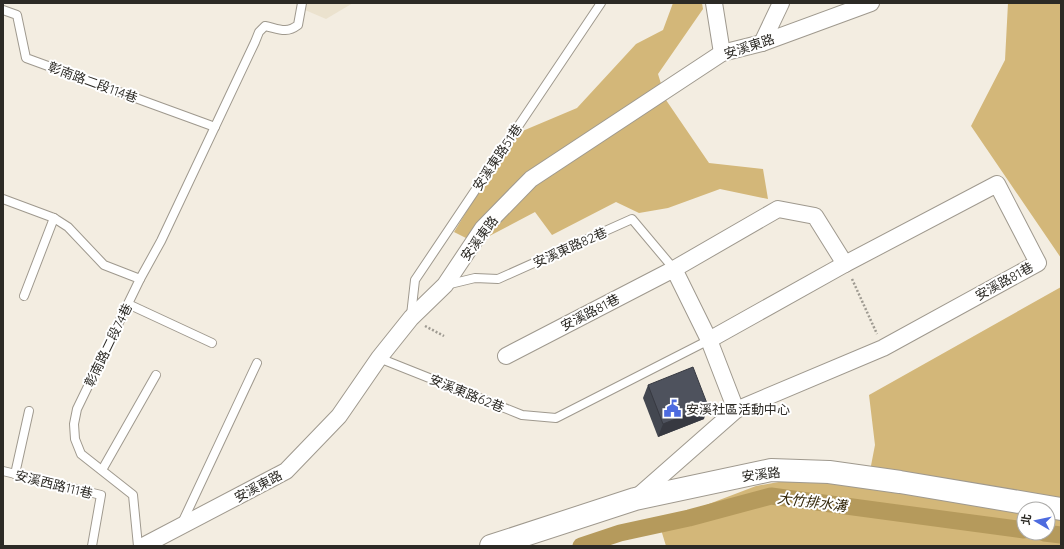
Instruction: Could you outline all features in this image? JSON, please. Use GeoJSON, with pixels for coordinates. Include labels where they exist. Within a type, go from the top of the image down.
{"type":"FeatureCollection","features":[{"type":"Feature","properties":{"kind":"street"},"geometry":{"type":"LineString","coordinates":[[714,3],[722,54]]}},
{"type":"Feature","properties":{"kind":"street"},"geometry":{"type":"LineString","coordinates":[[762,43],[781,3]]}},
{"type":"Feature","properties":{"kind":"street","name":"安溪東路"},"geometry":{"type":"LineString","coordinates":[[143,546],[286,471],[339,416],[379,358],[411,318],[445,285],[483,228],[530,179],[722,54],[762,43],[871,3]]}},
{"type":"Feature","properties":{"kind":"street","name":"安溪路81巷"},"geometry":{"type":"LineString","coordinates":[[635,499],[736,410],[883,348],[1038,263],[998,184],[845,264],[708,340]]}},
{"type":"Feature","properties":{"kind":"street","name":"安溪路81巷"},"geometry":{"type":"LineString","coordinates":[[506,356],[674,269],[778,209],[815,216],[845,264]]}},
{"type":"Feature","properties":{"kind":"street"},"geometry":{"type":"LineString","coordinates":[[674,269],[708,340],[736,410]]}},
{"type":"Feature","properties":{"kind":"street","name":"安溪路"},"geometry":{"type":"LineString","coordinates":[[491,546],[635,499],[770,470],[829,472],[900,482],[1061,509]]}},
{"type":"Feature","properties":{"kind":"lane","name":"彰南路二段74巷"},"geometry":{"type":"LineString","coordinates":[[138,546],[133,495],[81,454],[75,439],[74,424],[77,409],[140,279],[161,241],[259,32],[265,26],[290,31],[295,28],[298,25],[302,3]]}},
{"type":"Feature","properties":{"kind":"lane","name":"安溪東路51巷"},"geometry":{"type":"LineString","coordinates":[[411,318],[415,280],[601,3]]}},
{"type":"Feature","properties":{"kind":"lane","name":"彰南路二段114巷"},"geometry":{"type":"LineString","coordinates":[[3,10],[17,15],[26,58],[215,127]]}},
{"type":"Feature","properties":{"kind":"lane"},"geometry":{"type":"LineString","coordinates":[[3,199],[54,218],[68,227],[104,265],[140,279]]}},
{"type":"Feature","properties":{"kind":"lane"},"geometry":{"type":"LineString","coordinates":[[24,296],[54,218]]}},
{"type":"Feature","properties":{"kind":"lane","name":"安溪東路82巷"},"geometry":{"type":"LineString","coordinates":[[445,285],[475,278],[498,279],[632,219],[674,269]]}},
{"type":"Feature","properties":{"kind":"lane"},"geometry":{"type":"LineString","coordinates":[[128,304],[212,343]]}},
{"type":"Feature","properties":{"kind":"lane","name":"安溪路81巷"},"geometry":{"type":"LineString","coordinates":[[556,418],[708,340]]}},
{"type":"Feature","properties":{"kind":"lane","name":"安溪東路62巷"},"geometry":{"type":"LineString","coordinates":[[379,358],[522,415],[556,418]]}},
{"type":"Feature","properties":{"kind":"lane"},"geometry":{"type":"LineString","coordinates":[[180,527],[257,363]]}},
{"type":"Feature","properties":{"kind":"lane"},"geometry":{"type":"LineString","coordinates":[[102,470],[156,375]]}},
{"type":"Feature","properties":{"kind":"lane"},"geometry":{"type":"LineString","coordinates":[[15,474],[29,411]]}},
{"type":"Feature","properties":{"kind":"lane","name":"安溪西路111巷"},"geometry":{"type":"LineString","coordinates":[[3,471],[101,495],[92,546]]}},
{"type":"Feature","properties":{"kind":"path"},"geometry":{"type":"LineString","coordinates":[[845,264],[883,348]]}},
{"type":"Feature","properties":{"kind":"shaded area"},"geometry":{"type":"Polygon","coordinates":[[[307,3],[353,3],[326,19],[305,10],[307,3]]]}},
{"type":"Feature","properties":{"kind":"shaded area"},"geometry":{"type":"Polygon","coordinates":[[[673,3],[702,3],[703,9],[658,74],[666,100],[709,163],[763,169],[768,199],[720,189],[668,208],[639,213],[616,202],[552,235],[535,212],[476,243],[454,232],[513,135],[577,108],[636,44],[663,30],[673,3]]]}},
{"type":"Feature","properties":{"kind":"shaded area"},"geometry":{"type":"Polygon","coordinates":[[[1008,3],[1061,3],[1061,258],[971,126],[1005,60],[1008,3]]]}},
{"type":"Feature","properties":{"kind":"shaded area"},"geometry":{"type":"Polygon","coordinates":[[[1061,287],[1061,546],[666,546],[659,523],[756,486],[812,476],[869,476],[875,445],[869,395],[1061,287]]]}},
{"type":"Feature","properties":{"kind":"building","name":"安溪社區活動中心"},"geometry":{"type":"Polygon","coordinates":[[[693,367],[708,406],[663,424],[648,385],[693,367]]]}},
{"type":"Feature","properties":{"kind":"waterway","name":"大竹排水溝"},"geometry":{"type":"LineString","coordinates":[[581,546],[620,533],[689,518],[771,496],[1016,529]]}},
{"type":"Feature","properties":{"kind":"waterway","name":"大竹排水溝"},"geometry":{"type":"LineString","coordinates":[[1056,534],[1061,535]]}},
{"type":"Feature","properties":{"kind":"place","name":"安溪社區活動中心"},"geometry":{"type":"Point","coordinates":[673,409]}}]}
